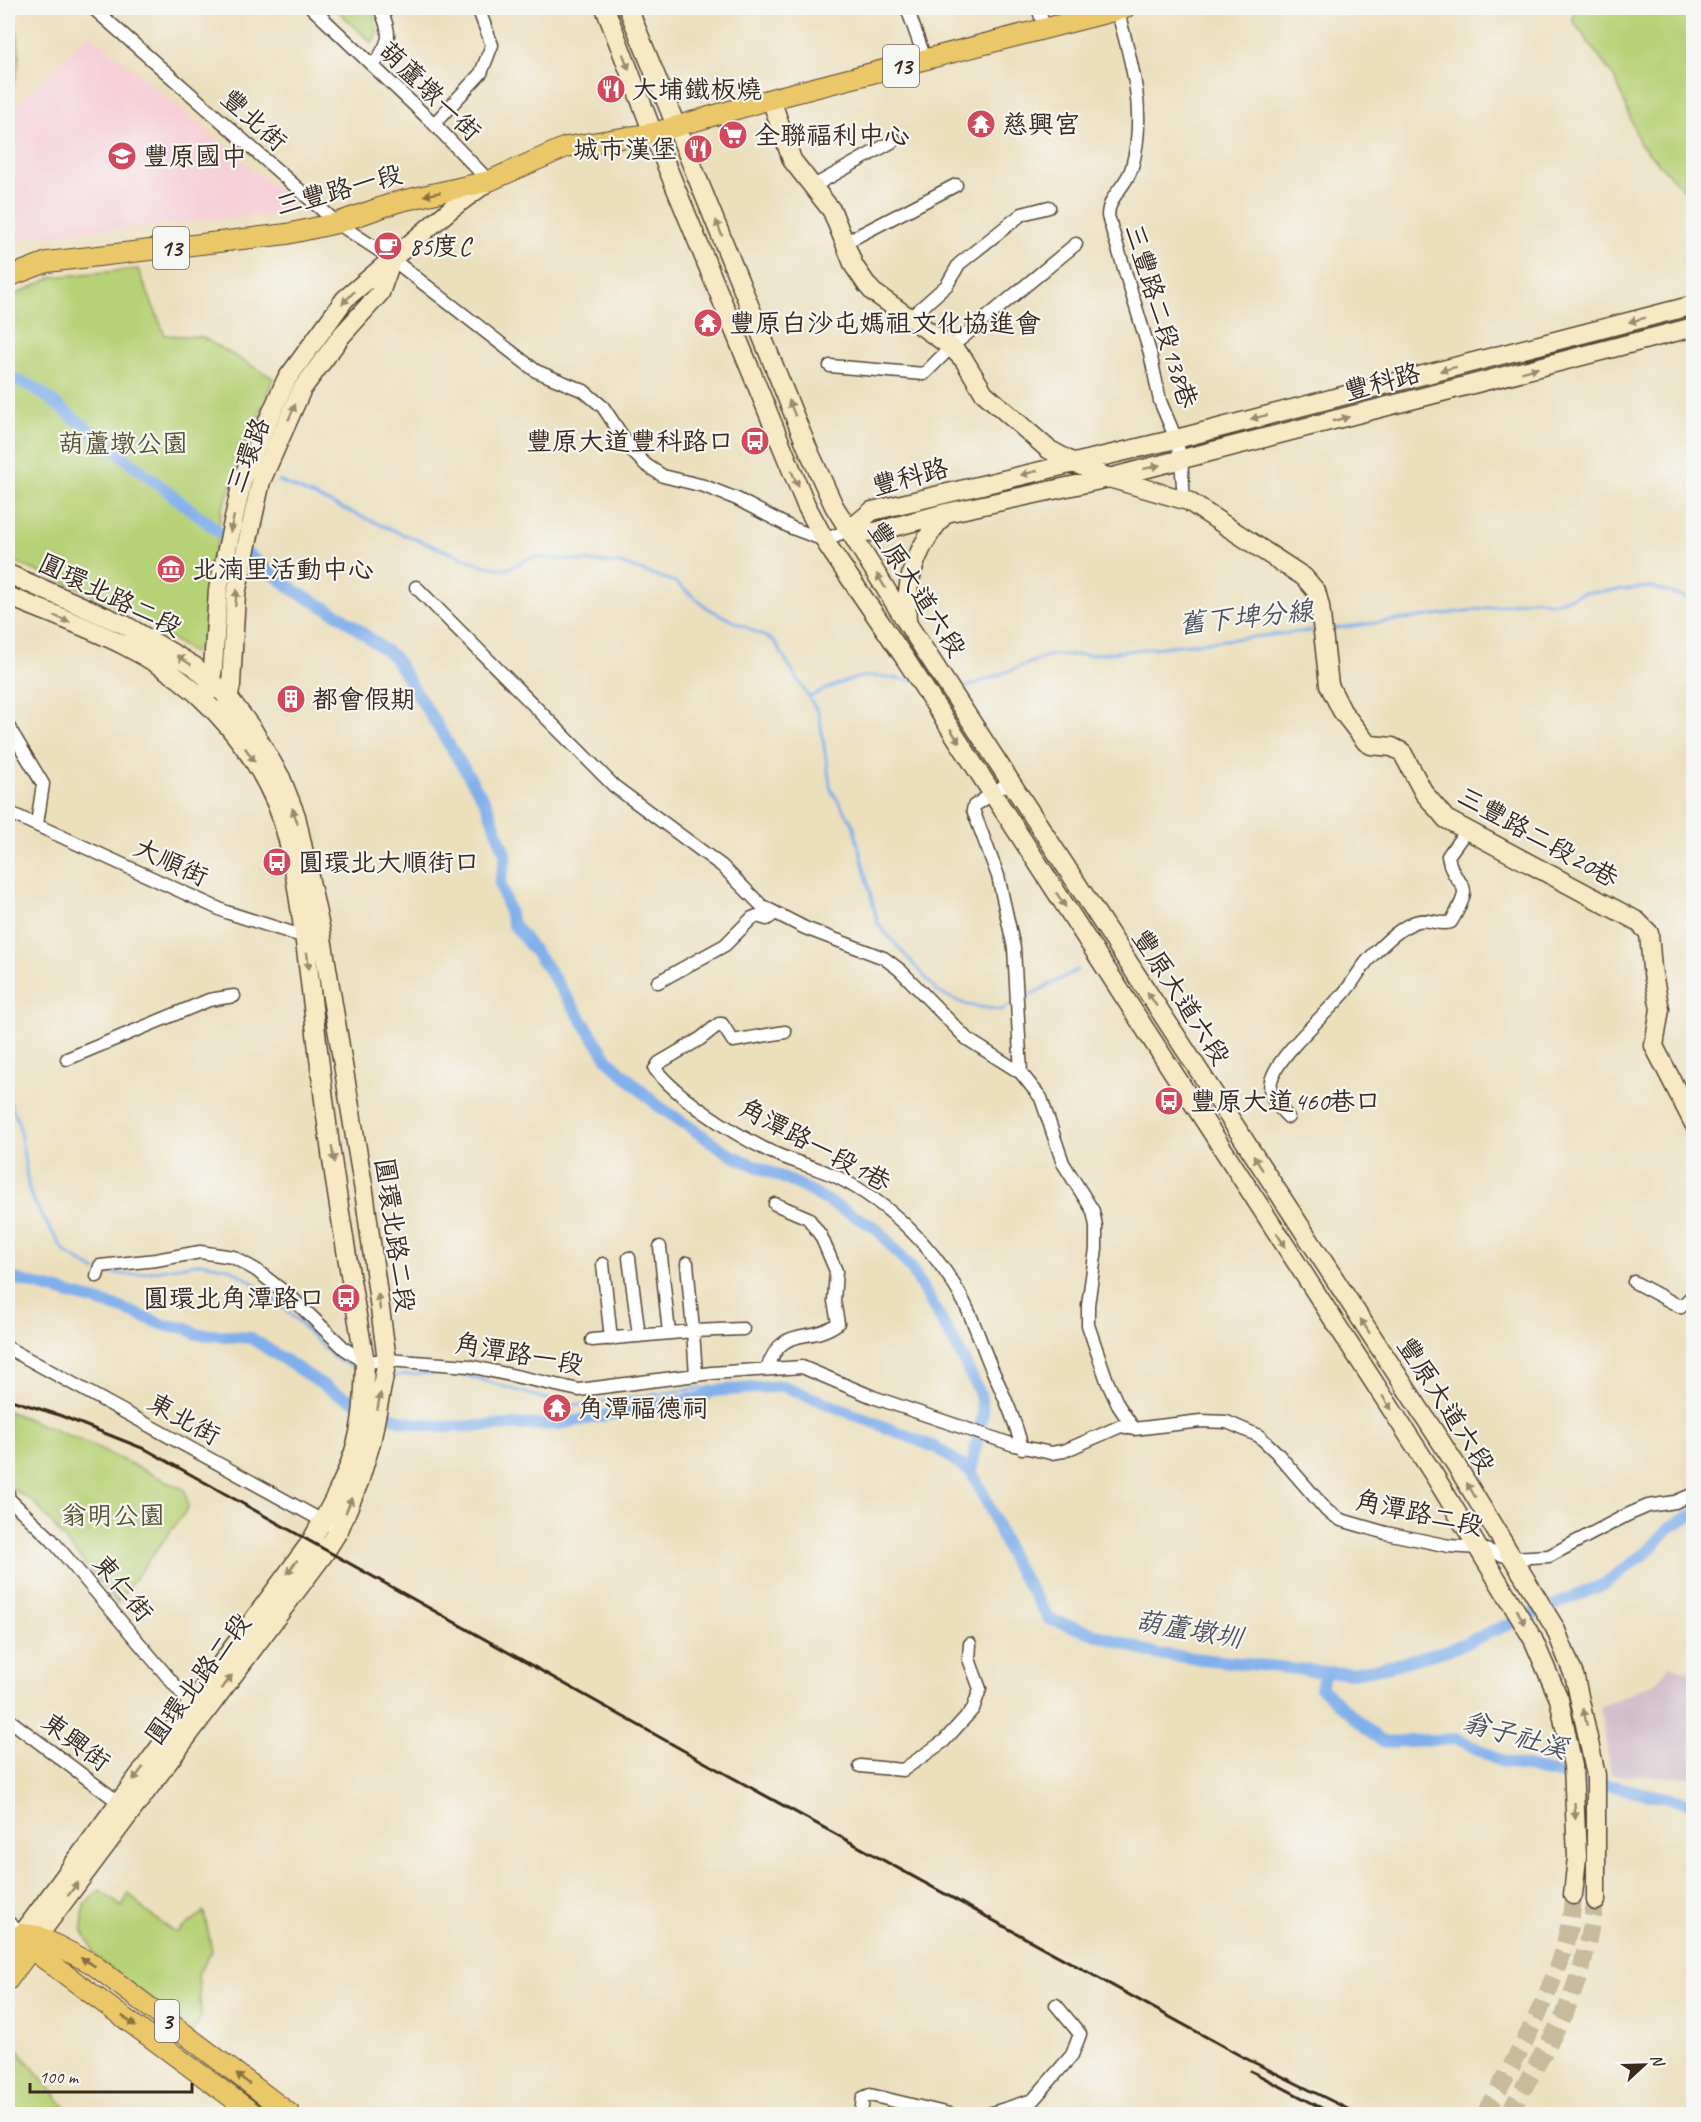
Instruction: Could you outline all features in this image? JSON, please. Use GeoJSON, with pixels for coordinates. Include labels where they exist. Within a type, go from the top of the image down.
{"type":"FeatureCollection","features":[{"type":"Feature","properties":{"kind":"main road","name":"13"},"geometry":{"type":"LineString","coordinates":[[677,126],[925,59],[1041,17],[1121,8]]}},
{"type":"Feature","properties":{"kind":"main road","name":"三豐路一段"},"geometry":{"type":"LineString","coordinates":[[8,277],[47,262],[286,234],[336,223],[398,202],[489,182],[566,147],[653,134],[677,126]]}},
{"type":"Feature","properties":{"kind":"main road"},"geometry":{"type":"LineString","coordinates":[[8,1954],[25,1935]]}},
{"type":"Feature","properties":{"kind":"main road"},"geometry":{"type":"LineString","coordinates":[[8,1980],[25,1935]]}},
{"type":"Feature","properties":{"kind":"main road","name":"3"},"geometry":{"type":"LineString","coordinates":[[25,1935],[254,2115]]}},
{"type":"Feature","properties":{"kind":"main road","name":"3"},"geometry":{"type":"LineString","coordinates":[[25,1935],[91,1963],[290,2115]]}},
{"type":"Feature","properties":{"kind":"street","name":"豐北街"},"geometry":{"type":"LineString","coordinates":[[93,8],[336,223],[392,259],[536,371],[584,391],[603,408],[633,452],[646,465],[663,476],[704,486],[737,499],[792,528],[824,540]]}},
{"type":"Feature","properties":{"kind":"street","name":"葫蘆墩一街"},"geometry":{"type":"LineString","coordinates":[[312,8],[434,124],[489,182]]}},
{"type":"Feature","properties":{"kind":"street"},"geometry":{"type":"LineString","coordinates":[[373,66],[387,46],[389,30],[380,8]]}},
{"type":"Feature","properties":{"kind":"street"},"geometry":{"type":"LineString","coordinates":[[434,124],[481,73],[485,64],[492,45],[478,8]]}},
{"type":"Feature","properties":{"kind":"street","name":"豐原大道六段"},"geometry":{"type":"LineString","coordinates":[[605,8],[653,134],[736,331],[788,465],[824,540],[920,682],[1479,1548],[1533,1639],[1559,1699],[1573,1766],[1577,1857],[1573,1895]]}},
{"type":"Feature","properties":{"kind":"street","name":"豐原大道六段"},"geometry":{"type":"LineString","coordinates":[[628,8],[807,447],[834,506],[907,623],[1456,1465],[1554,1626],[1575,1678],[1596,1775],[1598,1864],[1596,1901]]}},
{"type":"Feature","properties":{"kind":"street"},"geometry":{"type":"LineString","coordinates":[[907,8],[925,59]]}},
{"type":"Feature","properties":{"kind":"street","name":"三豐路二段138巷"},"geometry":{"type":"LineString","coordinates":[[1121,8],[1137,82],[1137,136],[1131,172],[1111,202],[1108,216],[1150,353],[1160,401],[1176,439],[1181,460],[1184,499]]}},
{"type":"Feature","properties":{"kind":"street","name":"三豐路二段20巷"},"geometry":{"type":"LineString","coordinates":[[771,99],[792,160],[832,211],[854,266],[867,285],[951,347],[963,360],[984,393],[1048,448],[1072,462],[1109,478],[1184,499],[1304,577],[1316,591],[1329,685],[1342,711],[1366,742],[1402,752],[1436,810],[1466,831],[1637,921],[1647,930],[1660,1009],[1654,1046],[1694,1124]]}},
{"type":"Feature","properties":{"kind":"street"},"geometry":{"type":"LineString","coordinates":[[812,187],[895,140]]}},
{"type":"Feature","properties":{"kind":"street"},"geometry":{"type":"LineString","coordinates":[[392,259],[489,182]]}},
{"type":"Feature","properties":{"kind":"street"},"geometry":{"type":"LineString","coordinates":[[846,242],[956,185]]}},
{"type":"Feature","properties":{"kind":"street"},"geometry":{"type":"LineString","coordinates":[[910,318],[946,285],[959,264],[1022,214],[1049,207]]}},
{"type":"Feature","properties":{"kind":"street"},"geometry":{"type":"LineString","coordinates":[[830,366],[924,374],[951,347],[1076,244]]}},
{"type":"Feature","properties":{"kind":"street","name":"三環路"},"geometry":{"type":"LineString","coordinates":[[205,702],[212,683],[218,590],[243,477],[294,384],[380,293],[392,259]]}},
{"type":"Feature","properties":{"kind":"street","name":"豐科路"},"geometry":{"type":"LineString","coordinates":[[849,530],[872,512],[1072,462],[1176,439],[1694,305]]}},
{"type":"Feature","properties":{"kind":"street","name":"豐科路"},"geometry":{"type":"LineString","coordinates":[[849,530],[875,532],[946,513],[1109,478],[1694,327]]}},
{"type":"Feature","properties":{"kind":"street","name":"三環路"},"geometry":{"type":"LineString","coordinates":[[222,720],[229,698],[236,594],[258,492],[294,384]]}},
{"type":"Feature","properties":{"kind":"street"},"geometry":{"type":"LineString","coordinates":[[907,623],[908,586],[915,562],[928,536],[946,513]]}},
{"type":"Feature","properties":{"kind":"street"},"geometry":{"type":"LineString","coordinates":[[824,540],[849,530]]}},
{"type":"Feature","properties":{"kind":"street","name":"圓環北路二段"},"geometry":{"type":"LineString","coordinates":[[8,574],[125,625],[179,656],[229,698],[263,745],[289,797],[302,836],[313,934],[322,1081],[365,1362],[364,1442],[359,1482],[339,1530],[324,1554],[196,1710],[117,1801],[25,1935]]}},
{"type":"Feature","properties":{"kind":"street"},"geometry":{"type":"LineString","coordinates":[[416,587],[614,786],[722,866],[746,892],[774,914],[804,928],[884,958],[900,970],[967,1040],[1021,1073],[1041,1098],[1063,1163],[1093,1211],[1096,1226],[1096,1250],[1088,1305],[1088,1325],[1107,1382],[1118,1405],[1134,1429]]}},
{"type":"Feature","properties":{"kind":"street","name":"圓環北路二段"},"geometry":{"type":"LineString","coordinates":[[8,596],[129,647],[164,668],[205,702],[222,720],[256,765],[276,804],[313,934],[364,1191],[387,1360],[364,1442],[310,1543],[196,1710],[25,1935]]}},
{"type":"Feature","properties":{"kind":"street"},"geometry":{"type":"LineString","coordinates":[[8,726],[43,784],[38,824]]}},
{"type":"Feature","properties":{"kind":"street"},"geometry":{"type":"LineString","coordinates":[[1011,781],[973,810],[998,876],[1014,948],[1021,1073]]}},
{"type":"Feature","properties":{"kind":"street","name":"大順街"},"geometry":{"type":"LineString","coordinates":[[8,812],[226,912],[313,934]]}},
{"type":"Feature","properties":{"kind":"street"},"geometry":{"type":"LineString","coordinates":[[1288,1117],[1275,1103],[1270,1088],[1273,1074],[1295,1045],[1344,993],[1368,960],[1398,934],[1413,922],[1424,919],[1446,924],[1451,922],[1464,900],[1465,891],[1462,882],[1449,864],[1448,856],[1466,831]]}},
{"type":"Feature","properties":{"kind":"street"},"geometry":{"type":"LineString","coordinates":[[658,982],[725,945],[752,918],[757,916],[767,920],[774,914]]}},
{"type":"Feature","properties":{"kind":"street"},"geometry":{"type":"LineString","coordinates":[[67,1059],[209,1000],[234,996]]}},
{"type":"Feature","properties":{"kind":"street","name":"角潭路一段1巷"},"geometry":{"type":"LineString","coordinates":[[785,1032],[733,1041],[722,1024],[719,1024],[700,1039],[659,1063],[655,1069],[676,1092],[750,1141],[766,1150],[837,1177],[887,1208],[907,1225],[965,1305],[1017,1426],[1018,1447]]}},
{"type":"Feature","properties":{"kind":"street"},"geometry":{"type":"LineString","coordinates":[[766,1369],[772,1351],[778,1346],[797,1337],[831,1328],[838,1323],[834,1301],[836,1271],[821,1236],[808,1218],[775,1204]]}},
{"type":"Feature","properties":{"kind":"street"},"geometry":{"type":"LineString","coordinates":[[660,1247],[669,1333]]}},
{"type":"Feature","properties":{"kind":"street"},"geometry":{"type":"LineString","coordinates":[[99,1271],[200,1252],[233,1257],[256,1270],[292,1298],[345,1349],[365,1362]]}},
{"type":"Feature","properties":{"kind":"street"},"geometry":{"type":"LineString","coordinates":[[629,1258],[639,1336]]}},
{"type":"Feature","properties":{"kind":"street"},"geometry":{"type":"LineString","coordinates":[[687,1263],[696,1375]]}},
{"type":"Feature","properties":{"kind":"street"},"geometry":{"type":"LineString","coordinates":[[603,1264],[611,1339]]}},
{"type":"Feature","properties":{"kind":"street"},"geometry":{"type":"LineString","coordinates":[[1634,1282],[1681,1307],[1694,1294]]}},
{"type":"Feature","properties":{"kind":"street"},"geometry":{"type":"LineString","coordinates":[[592,1341],[693,1331],[743,1329]]}},
{"type":"Feature","properties":{"kind":"street","name":"東北街"},"geometry":{"type":"LineString","coordinates":[[8,1348],[339,1530]]}},
{"type":"Feature","properties":{"kind":"street","name":"角潭路一段"},"geometry":{"type":"LineString","coordinates":[[365,1362],[387,1360],[469,1366],[579,1390],[696,1375],[802,1367],[873,1397],[957,1424],[1018,1447]]}},
{"type":"Feature","properties":{"kind":"street","name":"角潭路二段"},"geometry":{"type":"LineString","coordinates":[[1018,1447],[1051,1454],[1064,1451],[1121,1426],[1134,1429],[1201,1421],[1237,1425],[1252,1431],[1268,1444],[1327,1511],[1341,1520],[1386,1533],[1449,1546],[1479,1548],[1512,1558],[1549,1556],[1648,1506],[1675,1502],[1694,1494]]}},
{"type":"Feature","properties":{"kind":"street","name":"東仁街"},"geometry":{"type":"LineString","coordinates":[[8,1497],[51,1539],[196,1710]]}},
{"type":"Feature","properties":{"kind":"street"},"geometry":{"type":"LineString","coordinates":[[860,1766],[903,1770],[944,1741],[973,1709],[980,1689],[969,1659],[970,1644]]}},
{"type":"Feature","properties":{"kind":"street","name":"東興街"},"geometry":{"type":"LineString","coordinates":[[8,1719],[117,1801]]}},
{"type":"Feature","properties":{"kind":"street"},"geometry":{"type":"LineString","coordinates":[[989,2115],[1033,2100],[1072,2055],[1080,2034],[1056,2005]]}},
{"type":"Feature","properties":{"kind":"street"},"geometry":{"type":"LineString","coordinates":[[861,2115],[863,2098],[870,2095],[949,2115]]}},
{"type":"Feature","properties":{"kind":"shaded area","name":"豐原國中"},"geometry":{"type":"Polygon","coordinates":[[[89,33],[289,199],[288,211],[279,214],[27,237],[8,248],[8,113],[89,33]]]}},
{"type":"Feature","properties":{"kind":"shaded area"},"geometry":{"type":"Polygon","coordinates":[[[1670,1665],[1693,1673],[1693,1777],[1611,1775],[1600,1707],[1655,1683],[1670,1665]]]}},
{"type":"Feature","properties":{"kind":"green space"},"geometry":{"type":"Polygon","coordinates":[[[8,8],[16,30],[19,53],[16,76],[8,98],[8,8]]]}},
{"type":"Feature","properties":{"kind":"green space"},"geometry":{"type":"Polygon","coordinates":[[[335,8],[371,8],[377,30],[372,43],[335,8]]]}},
{"type":"Feature","properties":{"kind":"green space"},"geometry":{"type":"Polygon","coordinates":[[[1574,8],[1693,8],[1693,199],[1640,144],[1616,80],[1573,21],[1574,8]]]}},
{"type":"Feature","properties":{"kind":"green space","name":"葫蘆墩公園"},"geometry":{"type":"Polygon","coordinates":[[[138,269],[165,335],[202,337],[273,378],[221,512],[203,643],[193,653],[130,611],[8,559],[8,298],[53,277],[138,269]]]}},
{"type":"Feature","properties":{"kind":"green space","name":"翁明公園"},"geometry":{"type":"Polygon","coordinates":[[[8,1411],[89,1444],[185,1490],[188,1508],[117,1603],[35,1503],[8,1486],[8,1411]]]}},
{"type":"Feature","properties":{"kind":"green space"},"geometry":{"type":"Polygon","coordinates":[[[100,1890],[122,1907],[129,1893],[145,1911],[176,1933],[204,1912],[212,1951],[198,1974],[201,2017],[193,2033],[97,1958],[82,1929],[84,1905],[100,1890]]]}},
{"type":"Feature","properties":{"kind":"green space"},"geometry":{"type":"Polygon","coordinates":[[[8,2038],[71,2114],[15,2114],[14,2100],[8,2090],[8,2038]]]}},
{"type":"Feature","properties":{"kind":"waterway"},"geometry":{"type":"LineString","coordinates":[[8,377],[34,387],[295,591],[342,617],[394,657],[487,805],[506,856],[500,883],[513,924],[546,966],[609,1061],[657,1105],[731,1155],[799,1185],[876,1228],[911,1268],[958,1349],[980,1394],[983,1412],[971,1472]]}},
{"type":"Feature","properties":{"kind":"waterway"},"geometry":{"type":"LineString","coordinates":[[279,481],[402,534],[485,566],[506,569],[533,557],[622,564],[675,582],[709,609],[774,641],[819,714],[831,790],[853,824],[878,924],[938,992],[967,1005],[1001,1010],[1015,1003]]}},
{"type":"Feature","properties":{"kind":"waterway","name":"舊下埤分線"},"geometry":{"type":"LineString","coordinates":[[1329,629],[1482,609],[1535,599],[1552,603],[1584,593],[1651,587],[1694,600]]}},
{"type":"Feature","properties":{"kind":"waterway","name":"舊下埤分線"},"geometry":{"type":"LineString","coordinates":[[960,690],[1050,655],[1089,655],[1317,630]]}},
{"type":"Feature","properties":{"kind":"waterway","name":"舊下埤分線"},"geometry":{"type":"LineString","coordinates":[[809,697],[859,677],[882,676],[912,681]]}},
{"type":"Feature","properties":{"kind":"waterway"},"geometry":{"type":"LineString","coordinates":[[1021,1000],[1077,970]]}},
{"type":"Feature","properties":{"kind":"waterway"},"geometry":{"type":"LineString","coordinates":[[8,1098],[19,1124],[29,1191],[40,1213],[65,1252],[96,1271]]}},
{"type":"Feature","properties":{"kind":"waterway"},"geometry":{"type":"LineString","coordinates":[[102,1272],[132,1275],[201,1263],[229,1268],[284,1307],[334,1358],[357,1369]]}},
{"type":"Feature","properties":{"kind":"waterway","name":"葫蘆墩圳"},"geometry":{"type":"LineString","coordinates":[[8,1277],[118,1307],[167,1326],[187,1328],[196,1334],[251,1338],[337,1394],[402,1421],[439,1427],[559,1424],[703,1397],[712,1391],[783,1386],[937,1448],[971,1472],[983,1493],[1012,1560],[1049,1619],[1155,1654],[1325,1672],[1352,1673],[1390,1666],[1451,1649],[1604,1584],[1647,1552],[1670,1527],[1694,1514]]}},
{"type":"Feature","properties":{"kind":"waterway"},"geometry":{"type":"LineString","coordinates":[[389,1376],[435,1373],[469,1376],[542,1398],[579,1405],[702,1388],[712,1391]]}},
{"type":"Feature","properties":{"kind":"waterway","name":"翁子社溪"},"geometry":{"type":"LineString","coordinates":[[1325,1672],[1321,1688],[1382,1742],[1458,1739],[1503,1762],[1694,1804]]}},
{"type":"Feature","properties":{"kind":"tunnel"},"geometry":{"type":"LineString","coordinates":[[1485,2114],[1527,2037],[1553,1979],[1570,1922],[1573,1895]]}},
{"type":"Feature","properties":{"kind":"tunnel"},"geometry":{"type":"LineString","coordinates":[[1509,2114],[1564,2016],[1582,1967],[1596,1901]]}},
{"type":"Feature","properties":{"kind":"railway"},"geometry":{"type":"LineString","coordinates":[[8,1399],[59,1415],[147,1450],[704,1762],[1241,2056],[1358,2114]]}},
{"type":"Feature","properties":{"kind":"railway"},"geometry":{"type":"LineString","coordinates":[[1251,2071],[1333,2114]]}},
{"type":"Feature","properties":{"kind":"place","name":"大埔鐵板燒"},"geometry":{"type":"Point","coordinates":[611,89]}},
{"type":"Feature","properties":{"kind":"place","name":"慈興宮"},"geometry":{"type":"Point","coordinates":[981,124]}},
{"type":"Feature","properties":{"kind":"place","name":"全聯福利中心"},"geometry":{"type":"Point","coordinates":[733,135]}},
{"type":"Feature","properties":{"kind":"place","name":"城市漢堡"},"geometry":{"type":"Point","coordinates":[698,149]}},
{"type":"Feature","properties":{"kind":"place","name":"豐原國中"},"geometry":{"type":"Point","coordinates":[122,156]}},
{"type":"Feature","properties":{"kind":"place","name":"85度C"},"geometry":{"type":"Point","coordinates":[388,246]}},
{"type":"Feature","properties":{"kind":"place","name":"豐原白沙屯媽祖文化協進會"},"geometry":{"type":"Point","coordinates":[708,323]}},
{"type":"Feature","properties":{"kind":"place","name":"豐原大道豐科路口"},"geometry":{"type":"Point","coordinates":[755,441]}},
{"type":"Feature","properties":{"kind":"place","name":"北湳里活動中心"},"geometry":{"type":"Point","coordinates":[171,569]}},
{"type":"Feature","properties":{"kind":"place","name":"都會假期"},"geometry":{"type":"Point","coordinates":[291,699]}},
{"type":"Feature","properties":{"kind":"place","name":"圓環北大順街口"},"geometry":{"type":"Point","coordinates":[277,862]}},
{"type":"Feature","properties":{"kind":"place","name":"豐原大道460巷口"},"geometry":{"type":"Point","coordinates":[1169,1101]}},
{"type":"Feature","properties":{"kind":"place","name":"圓環北角潭路口"},"geometry":{"type":"Point","coordinates":[346,1298]}},
{"type":"Feature","properties":{"kind":"place","name":"角潭福德祠"},"geometry":{"type":"Point","coordinates":[557,1408]}}]}
